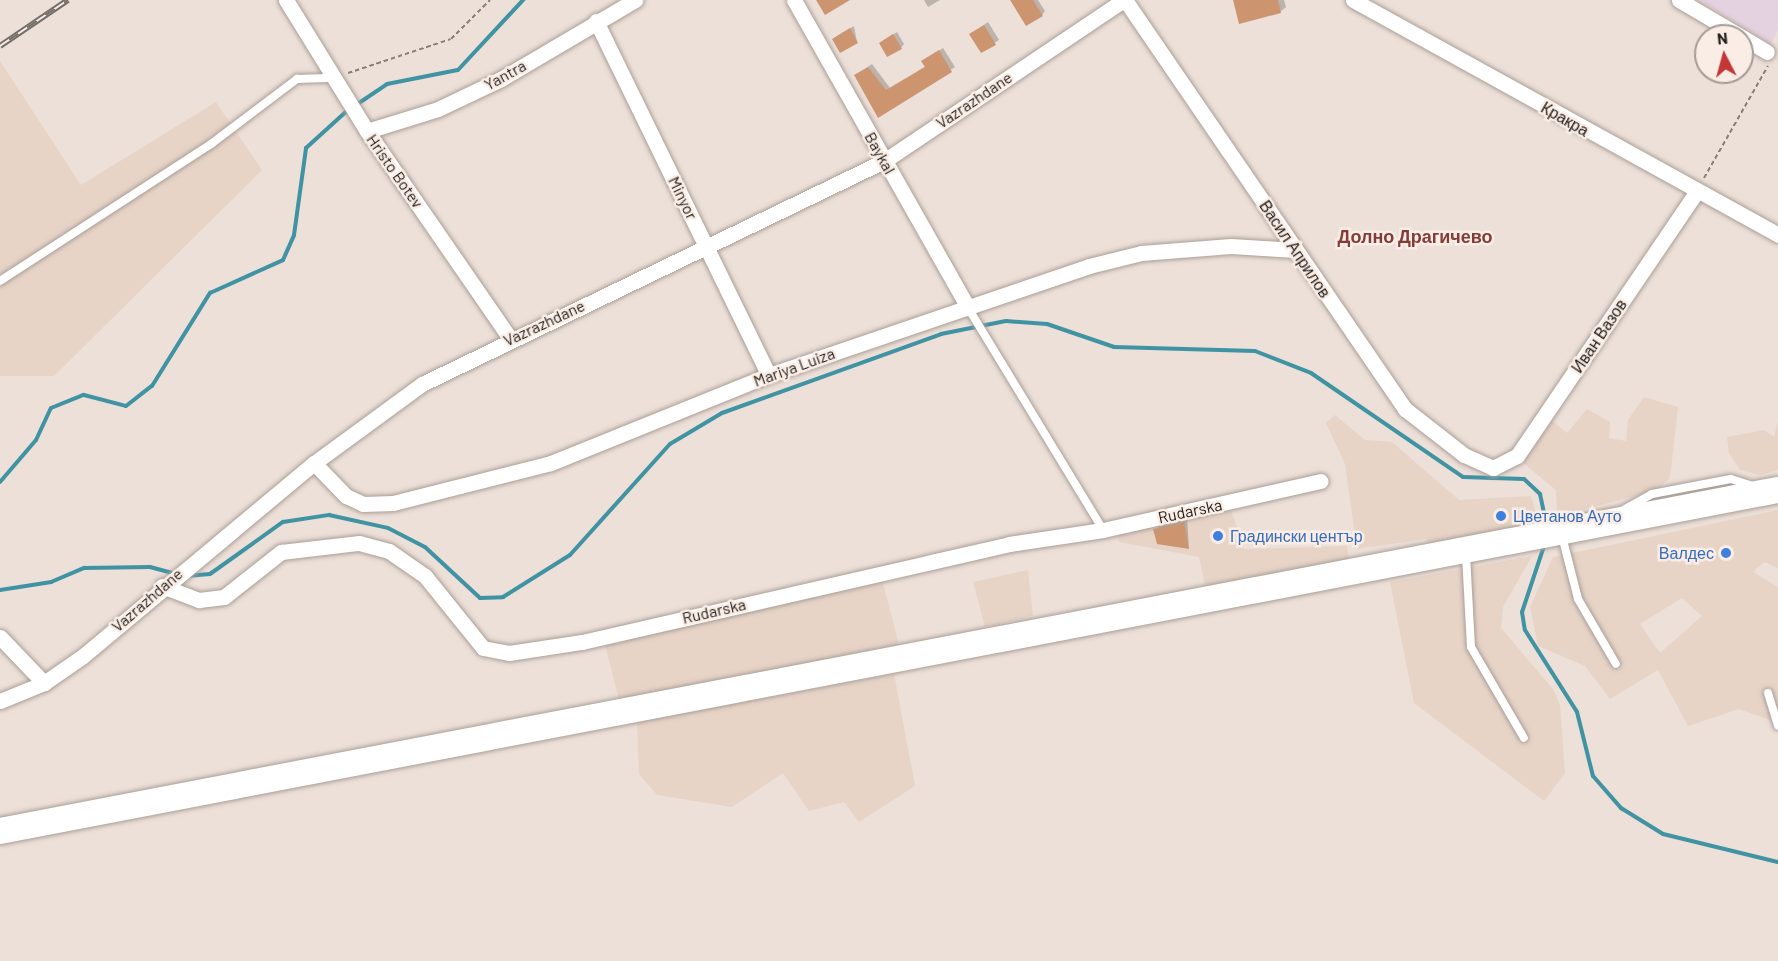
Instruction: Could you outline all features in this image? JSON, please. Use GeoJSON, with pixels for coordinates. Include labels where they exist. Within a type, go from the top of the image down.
{"type":"FeatureCollection","features":[{"type":"Feature","properties":{"kind":"highway"},"geometry":{"type":"LineString","coordinates":[[0,831],[1600,525],[1775,488]]}},
{"type":"Feature","properties":{"kind":"street","name":"Hristo Botev"},"geometry":{"type":"LineString","coordinates":[[286,0],[365,127],[510,338]]}},
{"type":"Feature","properties":{"kind":"street","name":"Yantra"},"geometry":{"type":"LineString","coordinates":[[365,127],[438,110],[635,0]]}},
{"type":"Feature","properties":{"kind":"street","name":"Baykal"},"geometry":{"type":"LineString","coordinates":[[794,0],[971,312]]}},
{"type":"Feature","properties":{"kind":"street","name":"Vazrazhdane"},"geometry":{"type":"LineString","coordinates":[[0,701],[44,682],[83,656],[165,583],[314,464],[422,384],[510,338],[707,248],[884,161],[1124,0]]}},
{"type":"Feature","properties":{"kind":"street","name":"Васил Априлов"},"geometry":{"type":"LineString","coordinates":[[1124,0],[1405,409],[1464,455],[1493,468]]}},
{"type":"Feature","properties":{"kind":"street","name":"Кракра"},"geometry":{"type":"LineString","coordinates":[[1353,0],[1696,193],[1778,235]]}},
{"type":"Feature","properties":{"kind":"street"},"geometry":{"type":"LineString","coordinates":[[1679,0],[1719,24]]}},
{"type":"Feature","properties":{"kind":"street","name":"Minyor"},"geometry":{"type":"LineString","coordinates":[[596,21],[769,375]]}},
{"type":"Feature","properties":{"kind":"street"},"geometry":{"type":"LineString","coordinates":[[1754,44],[1767,52]]}},
{"type":"Feature","properties":{"kind":"street","name":"Иван Вазов"},"geometry":{"type":"LineString","coordinates":[[1493,468],[1517,456],[1696,193]]}},
{"type":"Feature","properties":{"kind":"street","name":"Mariya Luiza"},"geometry":{"type":"LineString","coordinates":[[314,464],[346,496],[363,504],[393,503],[551,463],[769,375],[971,312],[1141,254],[1232,246],[1295,250]]}},
{"type":"Feature","properties":{"kind":"street","name":"Rudarska"},"geometry":{"type":"LineString","coordinates":[[165,583],[199,600],[224,597],[281,552],[359,543],[389,551],[425,576],[483,648],[509,653],[582,642],[1009,544],[1103,530],[1321,481]]}},
{"type":"Feature","properties":{"kind":"street"},"geometry":{"type":"LineString","coordinates":[[0,637],[44,682]]}},
{"type":"Feature","properties":{"kind":"lane"},"geometry":{"type":"LineString","coordinates":[[0,280],[212,144],[297,79],[338,83]]}},
{"type":"Feature","properties":{"kind":"lane"},"geometry":{"type":"LineString","coordinates":[[971,312],[1103,530]]}},
{"type":"Feature","properties":{"kind":"lane"},"geometry":{"type":"LineString","coordinates":[[1551,534],[1578,599],[1616,664]]}},
{"type":"Feature","properties":{"kind":"lane"},"geometry":{"type":"LineString","coordinates":[[1466,550],[1471,647],[1524,738]]}},
{"type":"Feature","properties":{"kind":"lane"},"geometry":{"type":"LineString","coordinates":[[1768,693],[1778,724]]}},
{"type":"Feature","properties":{"kind":"path"},"geometry":{"type":"LineString","coordinates":[[338,83],[451,39],[490,0]]}},
{"type":"Feature","properties":{"kind":"path"},"geometry":{"type":"LineString","coordinates":[[1696,193],[1768,65],[1767,52]]}},
{"type":"Feature","properties":{"kind":"shaded area"},"geometry":{"type":"Polygon","coordinates":[[[1700,0],[1778,0],[1778,30],[1771,44],[1754,33],[1754,24],[1739,24],[1700,0]]]}},
{"type":"Feature","properties":{"kind":"shaded area"},"geometry":{"type":"Polygon","coordinates":[[[0,61],[81,185],[216,102],[262,170],[54,376],[0,376],[0,61]]]}},
{"type":"Feature","properties":{"kind":"shaded area"},"geometry":{"type":"Polygon","coordinates":[[[1644,397],[1678,407],[1670,478],[1655,491],[1557,516],[1556,490],[1522,462],[1552,421],[1567,433],[1587,409],[1610,422],[1609,438],[1626,441],[1628,420],[1644,397]]]}},
{"type":"Feature","properties":{"kind":"shaded area"},"geometry":{"type":"Polygon","coordinates":[[[1335,415],[1365,440],[1392,442],[1459,500],[1531,496],[1539,524],[1430,546],[1426,539],[1357,549],[1345,464],[1326,423],[1335,415]]]}},
{"type":"Feature","properties":{"kind":"shaded area"},"geometry":{"type":"Polygon","coordinates":[[[1778,421],[1778,470],[1760,475],[1740,470],[1729,453],[1727,437],[1764,430],[1774,437],[1778,421]]]}},
{"type":"Feature","properties":{"kind":"shaded area"},"geometry":{"type":"Polygon","coordinates":[[[1231,510],[1244,549],[1347,546],[1349,560],[1205,586],[1199,557],[1119,542],[1118,533],[1231,510]]]}},
{"type":"Feature","properties":{"kind":"shaded area"},"geometry":{"type":"Polygon","coordinates":[[[1778,510],[1778,568],[1764,562],[1753,572],[1778,587],[1778,723],[1739,709],[1688,726],[1658,670],[1610,699],[1585,666],[1538,646],[1530,607],[1553,557],[1778,510]],[[1682,598],[1640,624],[1660,653],[1702,616],[1682,598]]]}},
{"type":"Feature","properties":{"kind":"shaded area"},"geometry":{"type":"Polygon","coordinates":[[[1532,556],[1503,607],[1501,628],[1553,689],[1560,705],[1565,773],[1544,801],[1414,703],[1390,582],[1532,556]]]}},
{"type":"Feature","properties":{"kind":"shaded area"},"geometry":{"type":"Polygon","coordinates":[[[1028,570],[1033,616],[985,627],[973,582],[1028,570]]]}},
{"type":"Feature","properties":{"kind":"shaded area"},"geometry":{"type":"Polygon","coordinates":[[[882,579],[899,645],[619,700],[605,645],[882,579]]]}},
{"type":"Feature","properties":{"kind":"shaded area"},"geometry":{"type":"Polygon","coordinates":[[[894,674],[915,786],[859,822],[844,802],[809,811],[783,773],[732,807],[657,795],[639,774],[637,722],[894,674]]]}},
{"type":"Feature","properties":{"kind":"building"},"geometry":{"type":"Polygon","coordinates":[[[816,0],[850,0],[825,15],[816,0]]]}},
{"type":"Feature","properties":{"kind":"building"},"geometry":{"type":"Polygon","coordinates":[[[1010,0],[1033,0],[1043,16],[1026,26],[1010,0]]]}},
{"type":"Feature","properties":{"kind":"building"},"geometry":{"type":"Polygon","coordinates":[[[1233,0],[1278,0],[1281,13],[1239,24],[1233,0]]]}},
{"type":"Feature","properties":{"kind":"building"},"geometry":{"type":"Polygon","coordinates":[[[984,25],[996,45],[981,53],[969,34],[984,25]]]}},
{"type":"Feature","properties":{"kind":"building"},"geometry":{"type":"Polygon","coordinates":[[[850,28],[858,43],[840,53],[832,39],[850,28]]]}},
{"type":"Feature","properties":{"kind":"building"},"geometry":{"type":"Polygon","coordinates":[[[893,34],[902,49],[887,57],[879,43],[893,34]]]}},
{"type":"Feature","properties":{"kind":"building"},"geometry":{"type":"Polygon","coordinates":[[[939,50],[952,72],[878,118],[854,75],[868,67],[886,90],[925,67],[921,61],[939,50]]]}},
{"type":"Feature","properties":{"kind":"building"},"geometry":{"type":"Polygon","coordinates":[[[1184,522],[1189,549],[1157,544],[1153,529],[1184,522]]]}},
{"type":"Feature","properties":{"kind":"waterway"},"geometry":{"type":"LineString","coordinates":[[356,105],[387,84],[458,70],[523,0]]}},
{"type":"Feature","properties":{"kind":"waterway"},"geometry":{"type":"LineString","coordinates":[[0,482],[36,440],[51,408],[84,395],[126,406],[152,386],[210,293],[283,260],[294,235],[306,148],[349,109]]}},
{"type":"Feature","properties":{"kind":"waterway"},"geometry":{"type":"LineString","coordinates":[[186,576],[210,574],[283,522],[329,515],[388,528],[425,547],[480,598],[503,597],[570,555],[670,444],[722,413],[941,334],[1006,321],[1047,324],[1114,347],[1255,351],[1311,373],[1463,477],[1524,479],[1540,494],[1547,526]]}},
{"type":"Feature","properties":{"kind":"waterway"},"geometry":{"type":"LineString","coordinates":[[1545,543],[1522,612],[1525,630],[1577,712],[1593,776],[1621,808],[1663,834],[1778,862]]}},
{"type":"Feature","properties":{"kind":"waterway"},"geometry":{"type":"LineString","coordinates":[[0,590],[51,582],[84,568],[150,567],[176,574]]}},
{"type":"Feature","properties":{"kind":"railway"},"geometry":{"type":"LineString","coordinates":[[0,46],[68,0]]}},
{"type":"Feature","properties":{"kind":"place","name":"Цветанов Ауто"},"geometry":{"type":"Point","coordinates":[1501,516]}},
{"type":"Feature","properties":{"kind":"place","name":"Градински център"},"geometry":{"type":"Point","coordinates":[1218,536]}},
{"type":"Feature","properties":{"kind":"place","name":"Валдес"},"geometry":{"type":"Point","coordinates":[1726,553]}},
{"type":"Feature","properties":{"kind":"district","name":"Долно Драгичево"},"geometry":{"type":"Point","coordinates":[1415,236]}}]}
